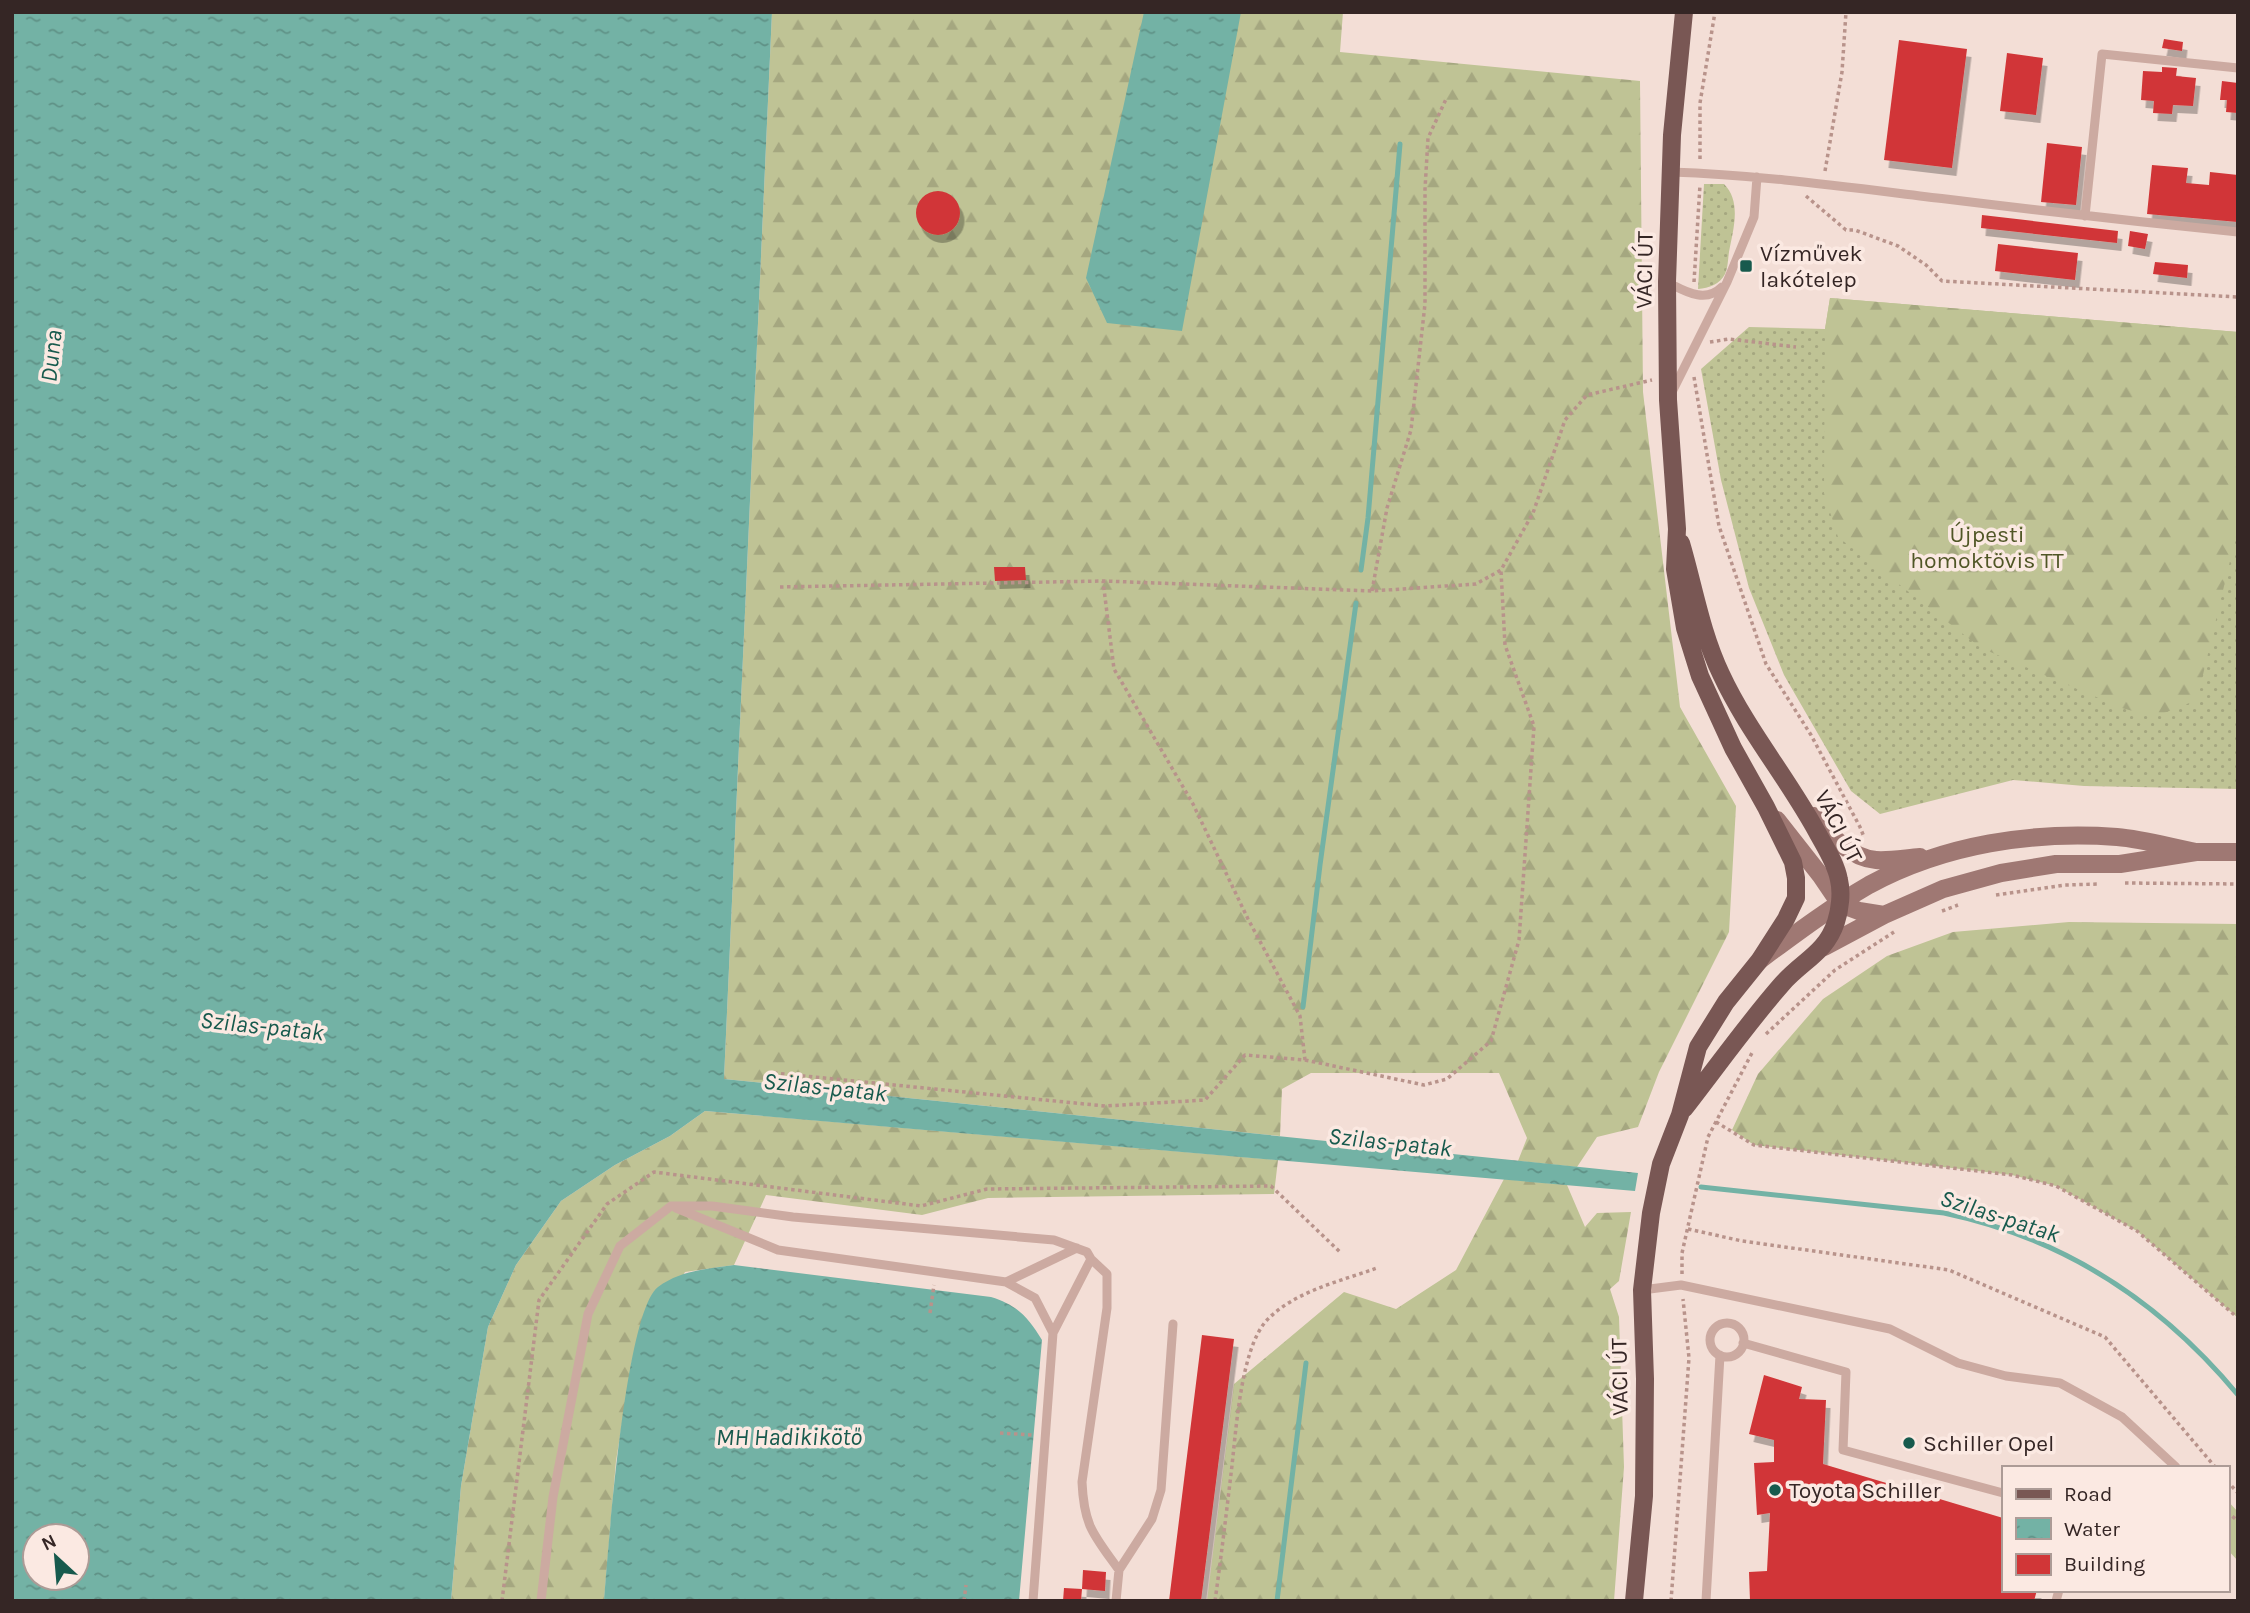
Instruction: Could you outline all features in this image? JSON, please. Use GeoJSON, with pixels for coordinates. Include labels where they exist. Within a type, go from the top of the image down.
{"type":"FeatureCollection","features":[{"type":"Feature","properties":{"kind":"main road","name":"VÁCI ÚT"},"geometry":{"type":"LineString","coordinates":[[1634,1601],[1644,1496],[1643,1290],[1651,1213],[1661,1164],[1680,1115],[1698,1047],[1726,1002],[1759,961],[1796,898],[1793,862],[1733,748],[1696,664],[1685,628],[1675,569],[1677,529],[1668,400],[1667,282],[1676,78],[1684,12]]}},
{"type":"Feature","properties":{"kind":"main road","name":"VÁCI ÚT"},"geometry":{"type":"LineString","coordinates":[[1677,529],[1700,623],[1721,674],[1756,738],[1798,798],[1832,859],[1840,881],[1840,904],[1836,922],[1824,947],[1785,981],[1753,1018],[1680,1115]]}},
{"type":"Feature","properties":{"kind":"main road"},"geometry":{"type":"LineString","coordinates":[[1798,798],[1830,836],[1864,857],[1875,860],[1934,856]]}},
{"type":"Feature","properties":{"kind":"main road"},"geometry":{"type":"LineString","coordinates":[[1766,807],[1840,904],[1859,911],[1884,915]]}},
{"type":"Feature","properties":{"kind":"main road"},"geometry":{"type":"LineString","coordinates":[[1759,961],[1869,886],[1934,856],[1973,846],[2009,839],[2119,837],[2196,852]]}},
{"type":"Feature","properties":{"kind":"main road"},"geometry":{"type":"LineString","coordinates":[[1824,947],[1884,915],[1943,890],[2001,873],[2056,864],[2120,864],[2196,852],[2238,852]]}},
{"type":"Feature","properties":{"kind":"lane"},"geometry":{"type":"LineString","coordinates":[[2085,216],[2102,54],[2238,68]]}},
{"type":"Feature","properties":{"kind":"lane"},"geometry":{"type":"LineString","coordinates":[[1671,172],[1823,183],[2238,232]]}},
{"type":"Feature","properties":{"kind":"lane"},"geometry":{"type":"LineString","coordinates":[[1668,400],[1727,282],[1754,217],[1757,177]]}},
{"type":"Feature","properties":{"kind":"lane"},"geometry":{"type":"LineString","coordinates":[[1667,282],[1694,295],[1717,293],[1727,282]]}},
{"type":"Feature","properties":{"kind":"lane"},"geometry":{"type":"LineString","coordinates":[[671,1206],[778,1250],[1006,1282],[1035,1298],[1052,1333]]}},
{"type":"Feature","properties":{"kind":"lane"},"geometry":{"type":"LineString","coordinates":[[541,1601],[553,1497],[588,1314],[620,1246],[671,1206],[712,1206],[793,1217],[1054,1240],[1087,1252],[1107,1273],[1107,1308],[1083,1482],[1084,1507],[1091,1531],[1119,1570]]}},
{"type":"Feature","properties":{"kind":"lane"},"geometry":{"type":"LineString","coordinates":[[1006,1282],[1077,1248]]}},
{"type":"Feature","properties":{"kind":"lane"},"geometry":{"type":"LineString","coordinates":[[1033,1601],[1052,1333],[1091,1259]]}},
{"type":"Feature","properties":{"kind":"lane"},"geometry":{"type":"LineString","coordinates":[[1643,1290],[1681,1285],[1890,1329],[1958,1363],[2006,1376],[2060,1383],[2122,1417],[2175,1466]]}},
{"type":"Feature","properties":{"kind":"lane"},"geometry":{"type":"LineString","coordinates":[[1728,1323],[1739,1327],[1744,1337],[1743,1343],[1734,1355],[1720,1355],[1710,1341],[1713,1330],[1728,1323]]}},
{"type":"Feature","properties":{"kind":"lane"},"geometry":{"type":"LineString","coordinates":[[1116,1601],[1119,1570],[1152,1519],[1161,1490],[1173,1324]]}},
{"type":"Feature","properties":{"kind":"lane"},"geometry":{"type":"LineString","coordinates":[[1743,1343],[1846,1372],[1843,1450],[2002,1493]]}},
{"type":"Feature","properties":{"kind":"lane"},"geometry":{"type":"LineString","coordinates":[[1706,1601],[1720,1355]]}},
{"type":"Feature","properties":{"kind":"path"},"geometry":{"type":"LineString","coordinates":[[1694,295],[1701,173],[1700,103],[1715,12]]}},
{"type":"Feature","properties":{"kind":"path"},"geometry":{"type":"LineString","coordinates":[[1823,183],[1842,72],[1846,12]]}},
{"type":"Feature","properties":{"kind":"path"},"geometry":{"type":"LineString","coordinates":[[1372,591],[1387,508],[1410,430],[1425,304],[1428,138],[1447,97]]}},
{"type":"Feature","properties":{"kind":"path"},"geometry":{"type":"LineString","coordinates":[[1781,179],[1794,186],[1846,230],[1855,230],[1898,246],[1926,265],[1942,281],[2238,297]]}},
{"type":"Feature","properties":{"kind":"path"},"geometry":{"type":"LineString","coordinates":[[1796,347],[1729,339],[1710,342],[1693,351],[1720,526],[1766,664],[1811,735],[1860,827],[1867,846],[1864,857]]}},
{"type":"Feature","properties":{"kind":"path"},"geometry":{"type":"LineString","coordinates":[[780,587],[1103,581],[1372,591],[1476,584],[1501,570],[1533,513],[1564,420],[1587,395],[1633,383],[1668,378]]}},
{"type":"Feature","properties":{"kind":"path"},"geometry":{"type":"LineString","coordinates":[[774,1073],[1105,1106],[1205,1100],[1245,1055],[1305,1060],[1424,1085],[1447,1079],[1492,1041],[1519,940],[1534,726],[1505,645],[1501,570]]}},
{"type":"Feature","properties":{"kind":"path"},"geometry":{"type":"LineString","coordinates":[[1103,581],[1114,669],[1194,804],[1248,919],[1300,1016],[1305,1060]]}},
{"type":"Feature","properties":{"kind":"path"},"geometry":{"type":"LineString","coordinates":[[2119,883],[2238,884]]}},
{"type":"Feature","properties":{"kind":"path"},"geometry":{"type":"LineString","coordinates":[[1990,897],[2013,891],[2065,885],[2106,884]]}},
{"type":"Feature","properties":{"kind":"path"},"geometry":{"type":"LineString","coordinates":[[1930,915],[1967,902]]}},
{"type":"Feature","properties":{"kind":"path"},"geometry":{"type":"LineString","coordinates":[[1884,915],[1893,932]]}},
{"type":"Feature","properties":{"kind":"path"},"geometry":{"type":"LineString","coordinates":[[1671,1601],[1689,1358],[1681,1285],[1682,1253],[1708,1137],[1758,1042],[1835,970],[1893,932],[1906,927]]}},
{"type":"Feature","properties":{"kind":"path"},"geometry":{"type":"LineString","coordinates":[[1716,1122],[1754,1145],[2012,1175],[2056,1186],[2137,1231],[2238,1318]]}},
{"type":"Feature","properties":{"kind":"path"},"geometry":{"type":"LineString","coordinates":[[502,1601],[539,1300],[607,1204],[654,1172],[921,1206],[987,1189],[1271,1186],[1341,1253]]}},
{"type":"Feature","properties":{"kind":"path"},"geometry":{"type":"LineString","coordinates":[[1688,1230],[1741,1241],[1950,1270],[2105,1337],[2214,1466]]}},
{"type":"Feature","properties":{"kind":"path"},"geometry":{"type":"LineString","coordinates":[[1215,1601],[1247,1364],[1257,1333],[1268,1319],[1297,1300],[1377,1268]]}},
{"type":"Feature","properties":{"kind":"path"},"geometry":{"type":"LineString","coordinates":[[930,1313],[935,1272]]}},
{"type":"Feature","properties":{"kind":"path"},"geometry":{"type":"LineString","coordinates":[[999,1433],[1045,1436]]}},
{"type":"Feature","properties":{"kind":"path"},"geometry":{"type":"LineString","coordinates":[[964,1601],[965,1586]]}},
{"type":"Feature","properties":{"kind":"green space"},"geometry":{"type":"Polygon","coordinates":[[[772,12],[1343,12],[1340,52],[1640,81],[1643,392],[1680,707],[1736,806],[1729,932],[1659,1072],[1638,1127],[1597,1137],[1577,1167],[1518,1161],[1527,1138],[1499,1073],[1311,1073],[1282,1089],[1280,1136],[724,1079],[772,12]]]}},
{"type":"Feature","properties":{"kind":"green space"},"geometry":{"type":"Polygon","coordinates":[[[1704,184],[1724,184],[1733,199],[1735,216],[1725,274],[1714,285],[1698,289],[1704,184]]]}},
{"type":"Feature","properties":{"kind":"green space","name":"Újpesti homoktövis TT"},"geometry":{"type":"Polygon","coordinates":[[[1830,298],[2238,332],[2238,789],[2084,786],[2013,780],[1880,814],[1851,791],[1784,675],[1749,588],[1721,480],[1701,369],[1749,327],[1825,329],[1830,298]]]}},
{"type":"Feature","properties":{"kind":"green space"},"geometry":{"type":"Polygon","coordinates":[[[1830,298],[2238,332],[2238,527],[2197,700],[2154,717],[2122,708],[1981,648],[1838,537],[1824,493],[1825,329],[1830,298]]]}},
{"type":"Feature","properties":{"kind":"green space"},"geometry":{"type":"Polygon","coordinates":[[[2069,922],[2238,924],[2238,1318],[2137,1231],[2056,1186],[2012,1175],[1754,1145],[1732,1130],[1758,1074],[1823,999],[1887,956],[1953,932],[2069,922]]]}},
{"type":"Feature","properties":{"kind":"green space"},"geometry":{"type":"Polygon","coordinates":[[[705,1111],[1278,1160],[1274,1194],[988,1198],[922,1215],[766,1195],[734,1265],[685,1272],[632,1361],[616,1461],[604,1601],[451,1601],[461,1486],[488,1327],[516,1265],[561,1201],[615,1165],[670,1136],[705,1111]]]}},
{"type":"Feature","properties":{"kind":"green space"},"geometry":{"type":"Polygon","coordinates":[[[1504,1179],[1567,1185],[1585,1227],[1597,1213],[1631,1212],[1619,1281],[1610,1289],[1619,1317],[1624,1467],[1614,1601],[1207,1601],[1234,1384],[1344,1292],[1396,1309],[1456,1270],[1504,1179]]]}},
{"type":"Feature","properties":{"kind":"green space"},"geometry":{"type":"Polygon","coordinates":[[[2229,1502],[2238,1512],[2238,1561],[2229,1551],[2229,1502]]]}},
{"type":"Feature","properties":{"kind":"water","name":"Duna"},"geometry":{"type":"Polygon","coordinates":[[[12,12],[772,12],[724,1079],[1638,1173],[1635,1191],[705,1111],[670,1136],[615,1165],[561,1201],[516,1265],[488,1327],[461,1486],[451,1601],[12,1601],[12,12]]]}},
{"type":"Feature","properties":{"kind":"water"},"geometry":{"type":"Polygon","coordinates":[[[1144,12],[1241,12],[1182,331],[1107,323],[1086,278],[1144,12]]]}},
{"type":"Feature","properties":{"kind":"water","name":"MH Hadikikötő"},"geometry":{"type":"Polygon","coordinates":[[[734,1265],[991,1297],[1015,1308],[1027,1318],[1042,1340],[1019,1601],[604,1601],[614,1486],[627,1384],[646,1306],[658,1287],[667,1281],[694,1271],[734,1265]]]}},
{"type":"Feature","properties":{"kind":"building"},"geometry":{"type":"Polygon","coordinates":[[[2164,39],[2183,42],[2182,51],[2162,48],[2164,39]]]}},
{"type":"Feature","properties":{"kind":"building"},"geometry":{"type":"Polygon","coordinates":[[[1899,40],[1967,49],[1952,168],[1884,160],[1899,40]]]}},
{"type":"Feature","properties":{"kind":"building"},"geometry":{"type":"Polygon","coordinates":[[[2007,53],[2043,58],[2036,115],[2000,111],[2007,53]]]}},
{"type":"Feature","properties":{"kind":"building"},"geometry":{"type":"Polygon","coordinates":[[[2162,67],[2177,68],[2176,76],[2196,78],[2193,106],[2173,105],[2172,114],[2153,113],[2154,101],[2141,100],[2143,71],[2162,72],[2162,67]]]}},
{"type":"Feature","properties":{"kind":"building"},"geometry":{"type":"Polygon","coordinates":[[[2222,81],[2238,83],[2238,113],[2226,112],[2227,100],[2220,100],[2222,81]]]}},
{"type":"Feature","properties":{"kind":"building"},"geometry":{"type":"Polygon","coordinates":[[[2047,143],[2082,147],[2076,205],[2041,202],[2047,143]]]}},
{"type":"Feature","properties":{"kind":"building"},"geometry":{"type":"Polygon","coordinates":[[[2152,165],[2188,168],[2186,183],[2209,185],[2210,172],[2238,175],[2238,222],[2147,214],[2152,165]]]}},
{"type":"Feature","properties":{"kind":"building"},"geometry":{"type":"Polygon","coordinates":[[[938,191],[954,197],[960,213],[954,229],[938,235],[922,229],[916,213],[922,197],[938,191]]]}},
{"type":"Feature","properties":{"kind":"building"},"geometry":{"type":"Polygon","coordinates":[[[1982,215],[2118,231],[2117,243],[1981,228],[1982,215]]]}},
{"type":"Feature","properties":{"kind":"building"},"geometry":{"type":"Polygon","coordinates":[[[2130,231],[2148,234],[2145,249],[2128,246],[2130,231]]]}},
{"type":"Feature","properties":{"kind":"building"},"geometry":{"type":"Polygon","coordinates":[[[1998,244],[2078,253],[2075,280],[1995,271],[1998,244]]]}},
{"type":"Feature","properties":{"kind":"building"},"geometry":{"type":"Polygon","coordinates":[[[2155,262],[2188,265],[2187,278],[2153,274],[2155,262]]]}},
{"type":"Feature","properties":{"kind":"building"},"geometry":{"type":"Polygon","coordinates":[[[994,567],[1025,567],[1026,580],[995,581],[994,567]]]}},
{"type":"Feature","properties":{"kind":"building"},"geometry":{"type":"Polygon","coordinates":[[[1202,1335],[1234,1339],[1201,1601],[1169,1601],[1202,1335]]]}},
{"type":"Feature","properties":{"kind":"building"},"geometry":{"type":"Polygon","coordinates":[[[1764,1375],[1802,1387],[1799,1399],[1826,1400],[1823,1464],[2002,1518],[2002,1592],[2036,1592],[2034,1601],[1750,1601],[1749,1572],[1767,1571],[1770,1513],[1757,1515],[1754,1463],[1774,1462],[1774,1440],[1749,1434],[1764,1375]]]}},
{"type":"Feature","properties":{"kind":"building"},"geometry":{"type":"Polygon","coordinates":[[[1083,1570],[1106,1572],[1105,1591],[1082,1589],[1083,1570]]]}},
{"type":"Feature","properties":{"kind":"building"},"geometry":{"type":"Polygon","coordinates":[[[1064,1588],[1082,1589],[1081,1601],[1063,1601],[1064,1588]]]}},
{"type":"Feature","properties":{"kind":"waterway"},"geometry":{"type":"LineString","coordinates":[[1361,570],[1368,518],[1400,144]]}},
{"type":"Feature","properties":{"kind":"waterway"},"geometry":{"type":"LineString","coordinates":[[1303,1007],[1356,603]]}},
{"type":"Feature","properties":{"kind":"waterway","name":"Szilas-patak"},"geometry":{"type":"LineString","coordinates":[[1701,1187],[1944,1213],[1988,1224],[2030,1239],[2107,1278],[2142,1303],[2176,1330],[2238,1395]]}},
{"type":"Feature","properties":{"kind":"waterway"},"geometry":{"type":"LineString","coordinates":[[1277,1601],[1306,1363]]}},
{"type":"Feature","properties":{"kind":"place","name":"Vízművek lakótelep"},"geometry":{"type":"Point","coordinates":[1746,266]}},
{"type":"Feature","properties":{"kind":"place","name":"Schiller Opel"},"geometry":{"type":"Point","coordinates":[1909,1443]}},
{"type":"Feature","properties":{"kind":"place","name":"Toyota Schiller"},"geometry":{"type":"Point","coordinates":[1775,1490]}}]}
